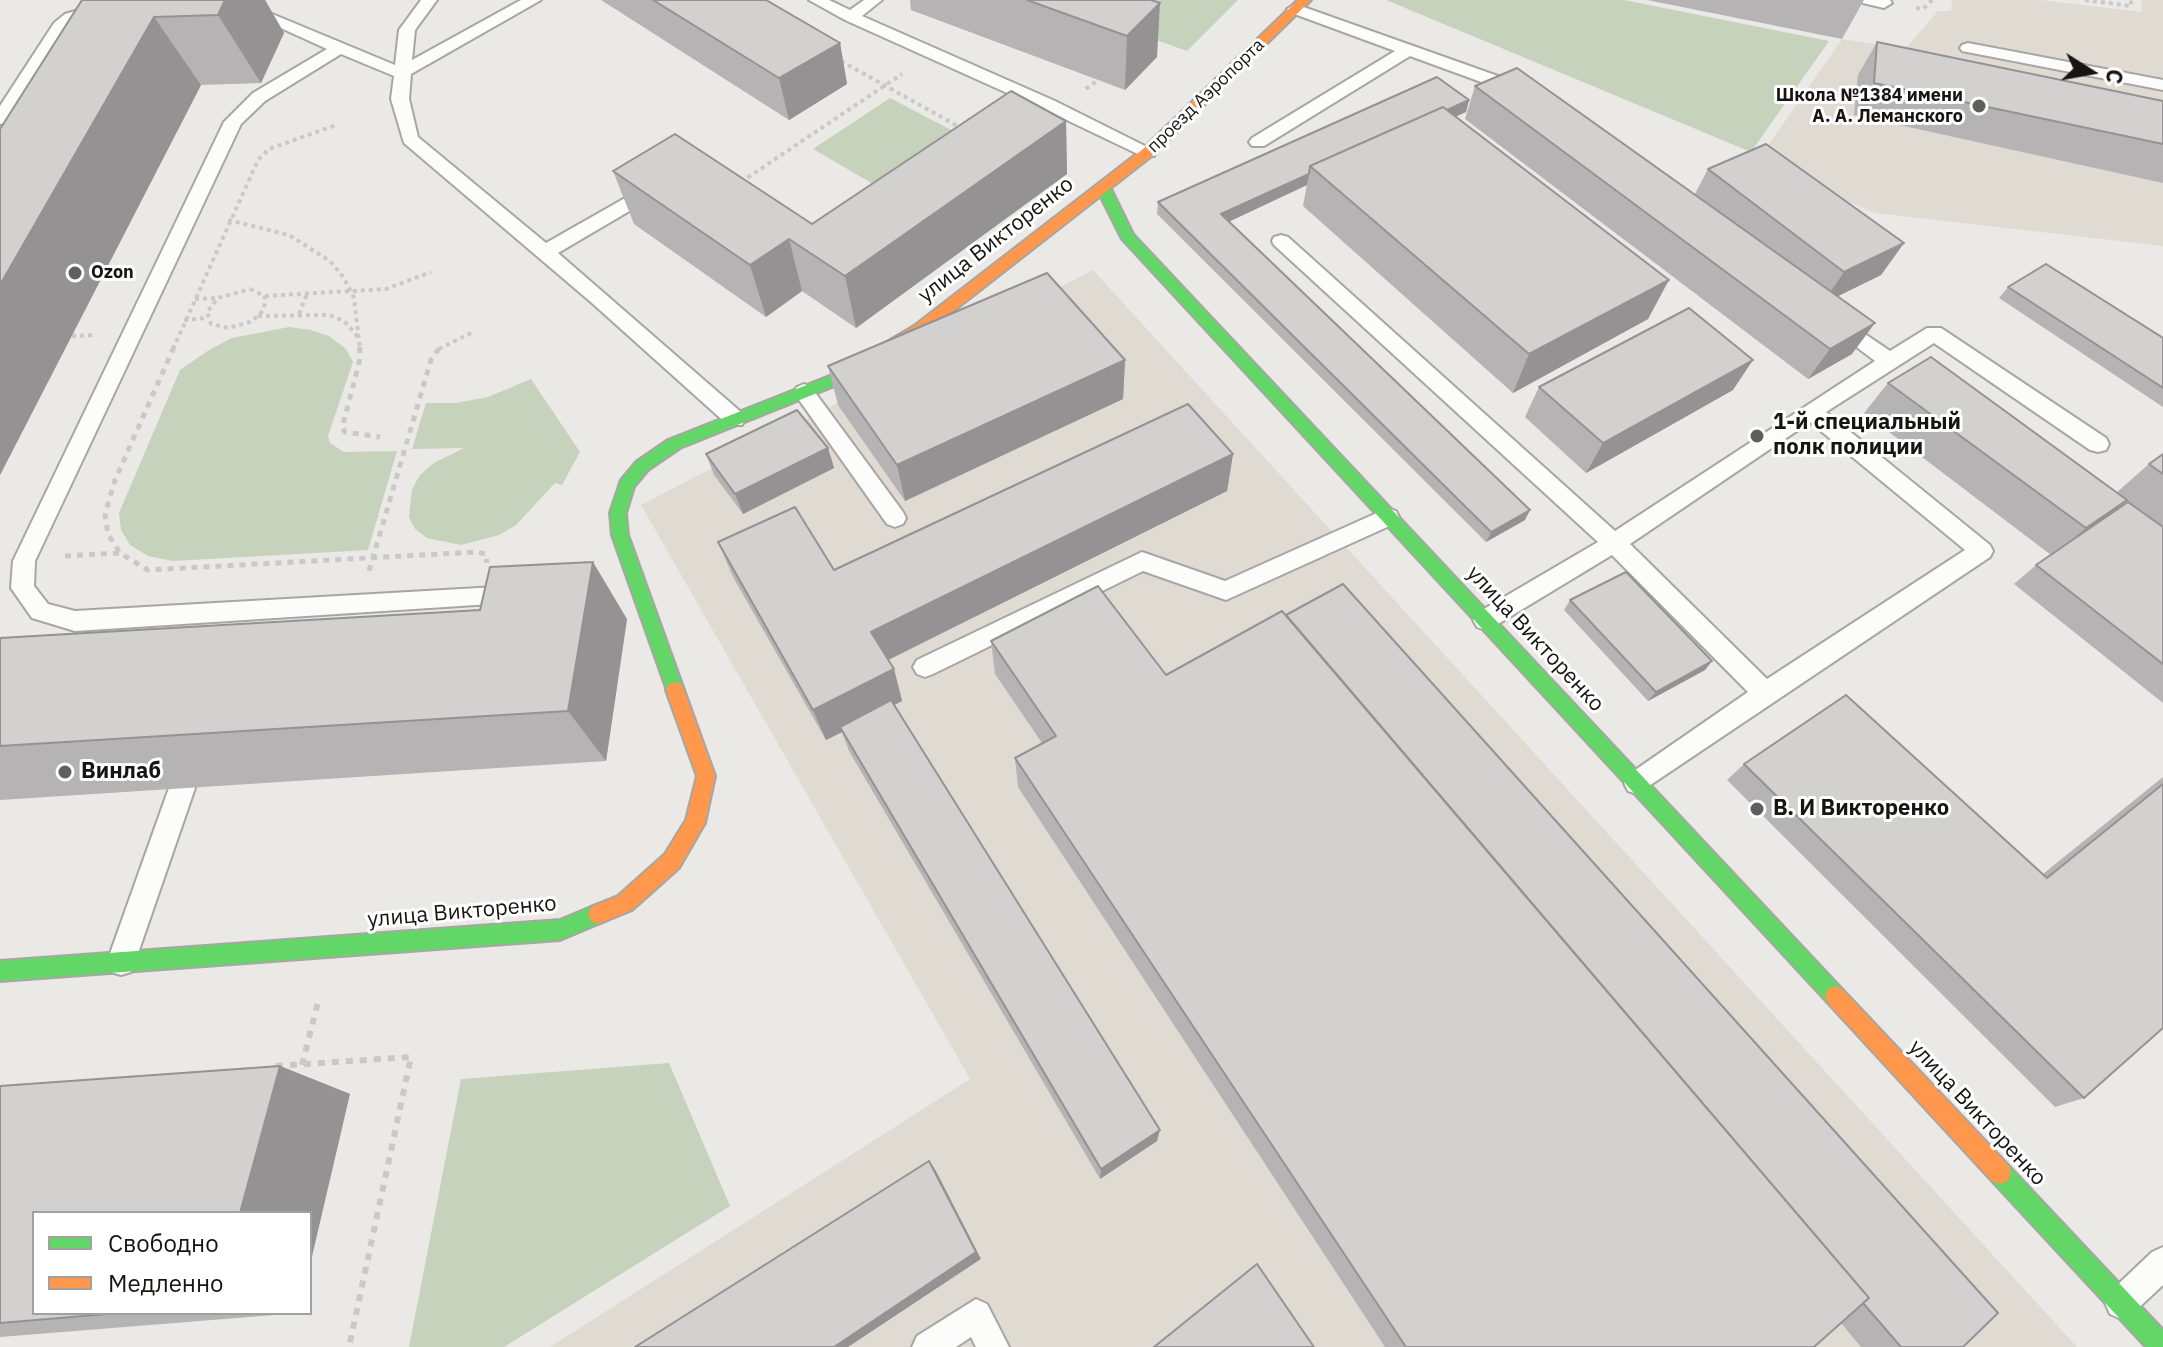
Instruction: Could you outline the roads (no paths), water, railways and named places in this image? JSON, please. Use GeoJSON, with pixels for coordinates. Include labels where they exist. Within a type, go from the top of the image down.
{"type":"FeatureCollection","features":[{"type":"Feature","properties":{"kind":"street","name":"проезд Аэропорта"},"geometry":{"type":"LineString","coordinates":[[1103,187],[1148,152],[1300,5]]}},
{"type":"Feature","properties":{"kind":"street","name":"улица Викторенко"},"geometry":{"type":"LineString","coordinates":[[0,971],[560,930],[625,903],[672,861],[695,823],[706,776],[618,521],[620,502],[627,484],[642,466],[674,444],[842,377],[919,330],[1103,187],[1127,236],[2162,1347]]}},
{"type":"Feature","properties":{"kind":"lane"},"geometry":{"type":"LineString","coordinates":[[429,0],[407,30],[401,73],[400,99],[410,139],[545,252],[735,419]]}},
{"type":"Feature","properties":{"kind":"lane"},"geometry":{"type":"LineString","coordinates":[[401,73],[533,0]]}},
{"type":"Feature","properties":{"kind":"lane"},"geometry":{"type":"LineString","coordinates":[[817,0],[850,8],[933,53],[1148,152]]}},
{"type":"Feature","properties":{"kind":"lane"},"geometry":{"type":"LineString","coordinates":[[850,8],[874,0]]}},
{"type":"Feature","properties":{"kind":"lane"},"geometry":{"type":"LineString","coordinates":[[1300,5],[1408,50],[1521,90],[1534,99]]}},
{"type":"Feature","properties":{"kind":"lane"},"geometry":{"type":"LineString","coordinates":[[231,6],[259,13],[401,73]]}},
{"type":"Feature","properties":{"kind":"lane"},"geometry":{"type":"LineString","coordinates":[[0,119],[60,26],[84,12],[119,7]]}},
{"type":"Feature","properties":{"kind":"lane"},"geometry":{"type":"LineString","coordinates":[[340,48],[259,97],[241,112],[25,559],[22,588],[40,611],[75,621],[533,594]]}},
{"type":"Feature","properties":{"kind":"lane"},"geometry":{"type":"LineString","coordinates":[[1968,48],[2163,85]]}},
{"type":"Feature","properties":{"kind":"lane"},"geometry":{"type":"LineString","coordinates":[[1258,142],[1408,50]]}},
{"type":"Feature","properties":{"kind":"lane"},"geometry":{"type":"LineString","coordinates":[[990,144],[1049,105]]}},
{"type":"Feature","properties":{"kind":"lane"},"geometry":{"type":"LineString","coordinates":[[545,252],[669,181]]}},
{"type":"Feature","properties":{"kind":"lane"},"geometry":{"type":"LineString","coordinates":[[1281,241],[1614,543],[1765,693]]}},
{"type":"Feature","properties":{"kind":"lane"},"geometry":{"type":"LineString","coordinates":[[1826,315],[1889,361]]}},
{"type":"Feature","properties":{"kind":"lane"},"geometry":{"type":"LineString","coordinates":[[1485,620],[1614,543],[1934,333],[2098,444]]}},
{"type":"Feature","properties":{"kind":"lane"},"geometry":{"type":"LineString","coordinates":[[804,392],[895,518]]}},
{"type":"Feature","properties":{"kind":"lane"},"geometry":{"type":"LineString","coordinates":[[1637,783],[1765,693],[1982,551],[1811,411]]}},
{"type":"Feature","properties":{"kind":"lane"},"geometry":{"type":"LineString","coordinates":[[925,667],[1142,561],[1226,591],[1388,517]]}},
{"type":"Feature","properties":{"kind":"lane"},"geometry":{"type":"LineString","coordinates":[[609,590],[639,588]]}},
{"type":"Feature","properties":{"kind":"lane"},"geometry":{"type":"LineString","coordinates":[[121,962],[182,788]]}},
{"type":"Feature","properties":{"kind":"lane"},"geometry":{"type":"LineString","coordinates":[[2121,1303],[2163,1263]]}},
{"type":"Feature","properties":{"kind":"lane"},"geometry":{"type":"LineString","coordinates":[[928,1347],[976,1315],[993,1347]]}},
{"type":"Feature","properties":{"kind":"place","name":"Школа №1384 имени А. А. Леманского"},"geometry":{"type":"Point","coordinates":[1979,106]}},
{"type":"Feature","properties":{"kind":"place","name":"Ozon"},"geometry":{"type":"Point","coordinates":[75,273]}},
{"type":"Feature","properties":{"kind":"place","name":"1-й специальный полк полиции"},"geometry":{"type":"Point","coordinates":[1757,436]}},
{"type":"Feature","properties":{"kind":"place","name":"Винлаб"},"geometry":{"type":"Point","coordinates":[65,772]}},
{"type":"Feature","properties":{"kind":"place","name":"В. И Викторенко"},"geometry":{"type":"Point","coordinates":[1757,809]}}]}
